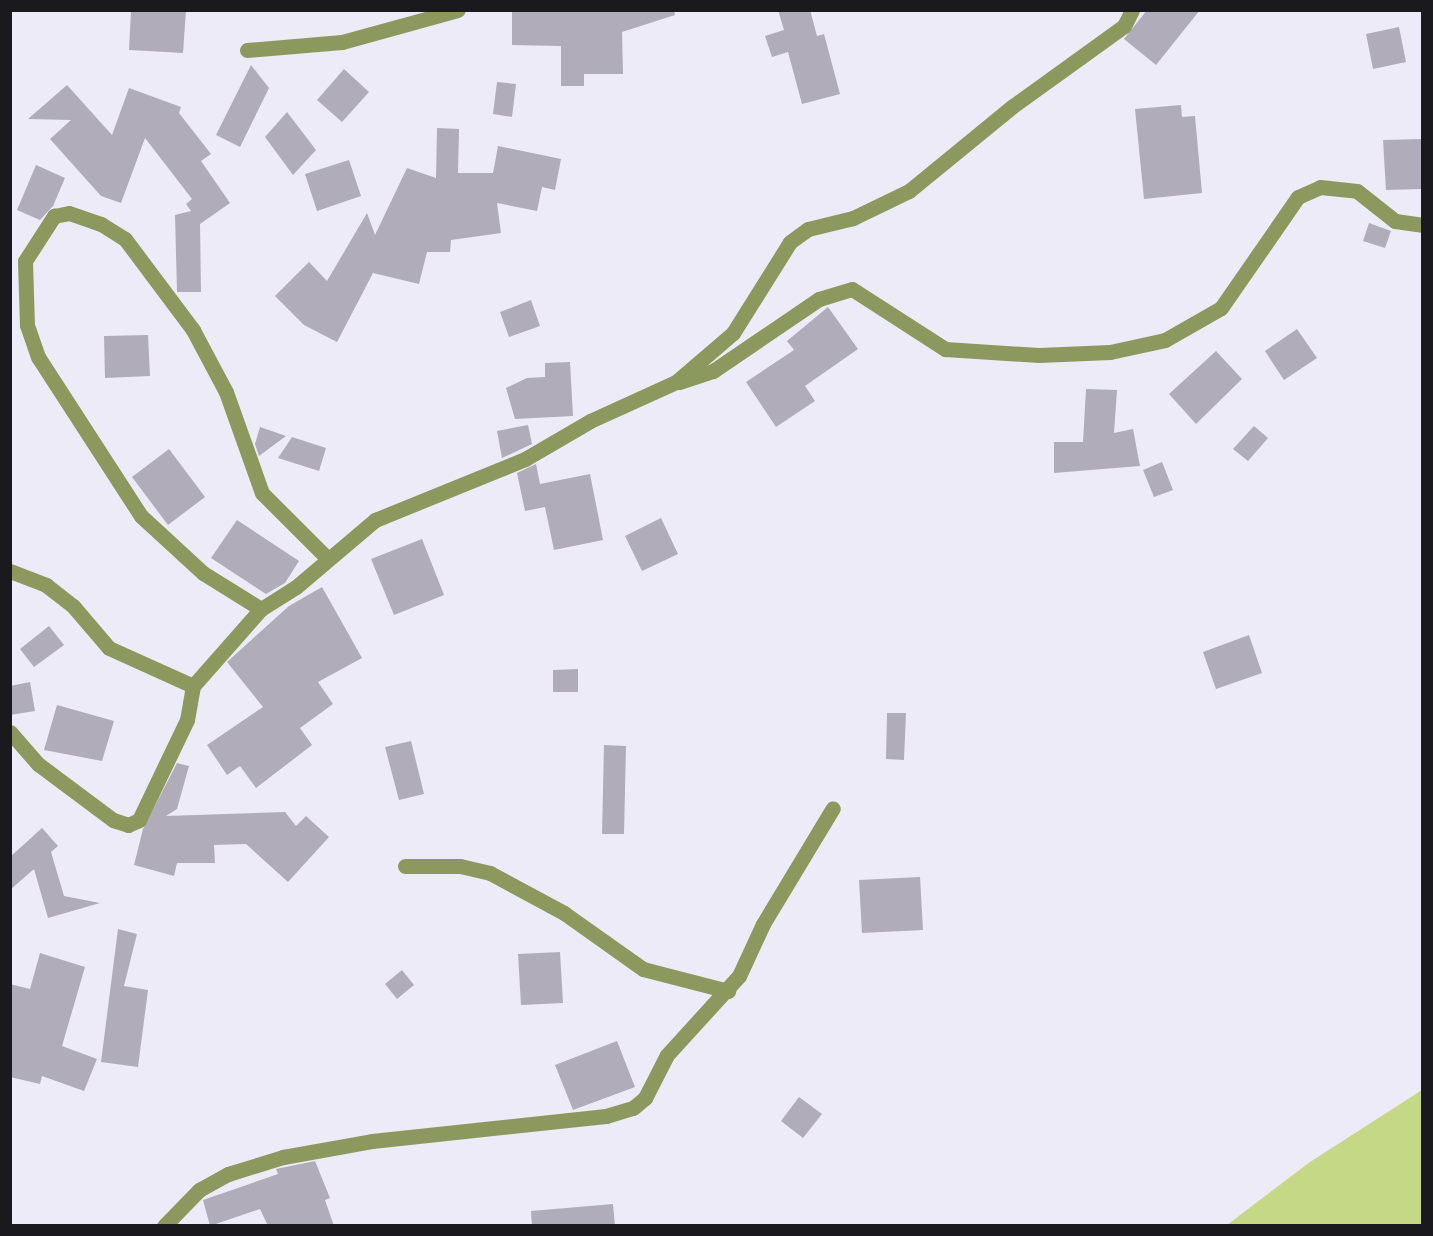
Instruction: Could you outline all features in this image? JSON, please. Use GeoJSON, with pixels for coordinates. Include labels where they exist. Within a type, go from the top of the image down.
{"type":"FeatureCollection","features":[{"type":"Feature","properties":{"kind":"street"},"geometry":{"type":"LineString","coordinates":[[247,51],[342,42],[458,10]]}},
{"type":"Feature","properties":{"kind":"street"},"geometry":{"type":"LineString","coordinates":[[676,382],[733,333],[790,242],[808,230],[853,218],[909,191],[1005,112],[1124,26],[1132,10]]}},
{"type":"Feature","properties":{"kind":"street"},"geometry":{"type":"LineString","coordinates":[[10,732],[38,764],[113,820],[128,825],[139,820],[149,802],[156,776],[187,720],[193,686],[261,609],[296,587],[327,558],[375,520],[525,459],[590,421],[676,382],[713,371],[819,299],[852,289],[945,349],[1039,355],[1110,352],[1165,340],[1221,308],[1294,201],[1320,187],[1357,191],[1395,221],[1422,225]]}},
{"type":"Feature","properties":{"kind":"street"},"geometry":{"type":"LineString","coordinates":[[261,609],[203,573],[141,516],[38,357],[27,325],[26,261],[54,216],[69,213],[101,224],[125,239],[146,265],[193,330],[226,392],[262,493],[327,558]]}},
{"type":"Feature","properties":{"kind":"street"},"geometry":{"type":"LineString","coordinates":[[10,571],[46,585],[73,606],[109,648],[193,686]]}},
{"type":"Feature","properties":{"kind":"street"},"geometry":{"type":"LineString","coordinates":[[164,1226],[199,1190],[228,1174],[283,1157],[372,1141],[595,1117],[633,1108],[645,1098],[667,1055],[728,991],[833,808]]}},
{"type":"Feature","properties":{"kind":"street"},"geometry":{"type":"LineString","coordinates":[[405,866],[460,866],[490,873],[564,912],[643,969],[728,991]]}},
{"type":"Feature","properties":{"kind":"green space"},"geometry":{"type":"Polygon","coordinates":[[[1422,1090],[1422,1225],[1227,1225],[1310,1162],[1422,1090]]]}},
{"type":"Feature","properties":{"kind":"building"},"geometry":{"type":"Polygon","coordinates":[[[131,10],[186,10],[183,53],[129,50],[131,10]]]}},
{"type":"Feature","properties":{"kind":"building"},"geometry":{"type":"Polygon","coordinates":[[[512,10],[674,10],[675,15],[622,32],[623,74],[584,74],[584,86],[561,86],[561,46],[512,45],[512,10]]]}},
{"type":"Feature","properties":{"kind":"building"},"geometry":{"type":"Polygon","coordinates":[[[778,10],[810,10],[817,36],[824,34],[840,94],[802,104],[788,52],[772,57],[765,36],[784,30],[778,10]]]}},
{"type":"Feature","properties":{"kind":"building"},"geometry":{"type":"Polygon","coordinates":[[[1147,10],[1200,10],[1156,65],[1124,39],[1147,10]]]}},
{"type":"Feature","properties":{"kind":"building"},"geometry":{"type":"Polygon","coordinates":[[[1399,27],[1406,62],[1373,69],[1366,34],[1399,27]]]}},
{"type":"Feature","properties":{"kind":"building"},"geometry":{"type":"Polygon","coordinates":[[[251,65],[269,88],[240,147],[216,135],[251,65]]]}},
{"type":"Feature","properties":{"kind":"building"},"geometry":{"type":"Polygon","coordinates":[[[344,69],[369,92],[342,122],[317,100],[344,69]]]}},
{"type":"Feature","properties":{"kind":"building"},"geometry":{"type":"Polygon","coordinates":[[[497,82],[516,84],[512,117],[493,114],[497,82]]]}},
{"type":"Feature","properties":{"kind":"building"},"geometry":{"type":"Polygon","coordinates":[[[67,85],[112,135],[129,88],[181,107],[179,113],[211,154],[201,161],[230,203],[200,224],[201,292],[177,292],[175,215],[191,211],[186,204],[192,199],[145,138],[121,203],[101,196],[50,139],[71,120],[28,119],[67,85]]]}},
{"type":"Feature","properties":{"kind":"building"},"geometry":{"type":"Polygon","coordinates":[[[1181,105],[1182,117],[1195,116],[1202,193],[1144,199],[1135,109],[1181,105]]]}},
{"type":"Feature","properties":{"kind":"building"},"geometry":{"type":"Polygon","coordinates":[[[287,112],[316,150],[293,175],[265,137],[287,112]]]}},
{"type":"Feature","properties":{"kind":"building"},"geometry":{"type":"Polygon","coordinates":[[[437,128],[459,129],[458,173],[493,173],[498,146],[561,159],[555,190],[542,187],[537,211],[497,203],[501,233],[451,240],[450,252],[427,252],[419,284],[373,273],[337,342],[304,325],[275,296],[309,262],[327,281],[367,213],[375,235],[407,168],[436,178],[437,128]]]}},
{"type":"Feature","properties":{"kind":"building"},"geometry":{"type":"Polygon","coordinates":[[[1422,139],[1422,189],[1386,190],[1383,140],[1422,139]]]}},
{"type":"Feature","properties":{"kind":"building"},"geometry":{"type":"Polygon","coordinates":[[[349,160],[361,196],[317,211],[305,174],[349,160]]]}},
{"type":"Feature","properties":{"kind":"building"},"geometry":{"type":"Polygon","coordinates":[[[36,165],[65,178],[53,206],[40,220],[17,210],[36,165]]]}},
{"type":"Feature","properties":{"kind":"building"},"geometry":{"type":"Polygon","coordinates":[[[1369,223],[1391,231],[1385,248],[1363,241],[1369,223]]]}},
{"type":"Feature","properties":{"kind":"building"},"geometry":{"type":"Polygon","coordinates":[[[531,300],[540,326],[509,337],[500,312],[531,300]]]}},
{"type":"Feature","properties":{"kind":"building"},"geometry":{"type":"Polygon","coordinates":[[[828,307],[858,349],[805,386],[815,401],[776,427],[746,382],[794,350],[787,341],[828,307]]]}},
{"type":"Feature","properties":{"kind":"building"},"geometry":{"type":"Polygon","coordinates":[[[1297,329],[1317,358],[1284,380],[1265,351],[1297,329]]]}},
{"type":"Feature","properties":{"kind":"building"},"geometry":{"type":"Polygon","coordinates":[[[148,335],[150,376],[105,378],[104,336],[148,335]]]}},
{"type":"Feature","properties":{"kind":"building"},"geometry":{"type":"Polygon","coordinates":[[[1216,351],[1242,379],[1196,424],[1169,394],[1216,351]]]}},
{"type":"Feature","properties":{"kind":"building"},"geometry":{"type":"Polygon","coordinates":[[[570,362],[573,416],[515,419],[506,388],[527,378],[545,377],[545,363],[570,362]]]}},
{"type":"Feature","properties":{"kind":"building"},"geometry":{"type":"Polygon","coordinates":[[[1086,389],[1117,390],[1114,433],[1133,429],[1140,466],[1054,473],[1054,442],[1083,442],[1086,389]]]}},
{"type":"Feature","properties":{"kind":"building"},"geometry":{"type":"Polygon","coordinates":[[[528,425],[532,444],[502,458],[497,431],[528,425]]]}},
{"type":"Feature","properties":{"kind":"building"},"geometry":{"type":"Polygon","coordinates":[[[1254,426],[1268,438],[1248,461],[1233,449],[1254,426]]]}},
{"type":"Feature","properties":{"kind":"building"},"geometry":{"type":"Polygon","coordinates":[[[260,427],[286,436],[259,456],[255,444],[260,427]]]}},
{"type":"Feature","properties":{"kind":"building"},"geometry":{"type":"Polygon","coordinates":[[[292,437],[326,448],[319,471],[278,458],[292,437]]]}},
{"type":"Feature","properties":{"kind":"building"},"geometry":{"type":"Polygon","coordinates":[[[169,449],[205,497],[168,525],[132,477],[169,449]]]}},
{"type":"Feature","properties":{"kind":"building"},"geometry":{"type":"Polygon","coordinates":[[[1162,462],[1173,490],[1154,497],[1143,470],[1162,462]]]}},
{"type":"Feature","properties":{"kind":"building"},"geometry":{"type":"Polygon","coordinates":[[[536,464],[540,484],[590,474],[603,540],[554,550],[545,507],[525,511],[517,473],[536,464]]]}},
{"type":"Feature","properties":{"kind":"building"},"geometry":{"type":"Polygon","coordinates":[[[661,518],[678,554],[642,571],[625,536],[661,518]]]}},
{"type":"Feature","properties":{"kind":"building"},"geometry":{"type":"Polygon","coordinates":[[[237,520],[299,561],[285,583],[266,594],[211,558],[237,520]]]}},
{"type":"Feature","properties":{"kind":"building"},"geometry":{"type":"Polygon","coordinates":[[[422,539],[444,595],[394,615],[371,559],[422,539]]]}},
{"type":"Feature","properties":{"kind":"building"},"geometry":{"type":"Polygon","coordinates":[[[322,587],[362,658],[318,682],[333,704],[300,728],[312,745],[256,788],[240,766],[227,775],[207,745],[263,707],[227,662],[289,606],[322,587]]]}},
{"type":"Feature","properties":{"kind":"building"},"geometry":{"type":"Polygon","coordinates":[[[49,626],[64,645],[34,667],[20,649],[49,626]]]}},
{"type":"Feature","properties":{"kind":"building"},"geometry":{"type":"Polygon","coordinates":[[[1249,635],[1262,673],[1216,689],[1203,652],[1249,635]]]}},
{"type":"Feature","properties":{"kind":"building"},"geometry":{"type":"Polygon","coordinates":[[[578,669],[578,692],[553,692],[553,670],[578,669]]]}},
{"type":"Feature","properties":{"kind":"building"},"geometry":{"type":"Polygon","coordinates":[[[30,682],[35,711],[10,715],[10,686],[30,682]]]}},
{"type":"Feature","properties":{"kind":"building"},"geometry":{"type":"Polygon","coordinates":[[[57,705],[114,721],[102,761],[44,750],[57,705]]]}},
{"type":"Feature","properties":{"kind":"building"},"geometry":{"type":"Polygon","coordinates":[[[887,713],[906,713],[904,760],[886,759],[887,713]]]}},
{"type":"Feature","properties":{"kind":"building"},"geometry":{"type":"Polygon","coordinates":[[[411,741],[424,794],[399,800],[385,747],[411,741]]]}},
{"type":"Feature","properties":{"kind":"building"},"geometry":{"type":"Polygon","coordinates":[[[604,745],[626,746],[624,834],[602,834],[604,745]]]}},
{"type":"Feature","properties":{"kind":"building"},"geometry":{"type":"Polygon","coordinates":[[[177,763],[189,766],[177,809],[166,816],[285,812],[296,826],[306,816],[329,837],[288,882],[246,844],[214,845],[215,863],[177,863],[174,876],[134,865],[143,829],[177,763]]]}},
{"type":"Feature","properties":{"kind":"building"},"geometry":{"type":"Polygon","coordinates":[[[42,828],[58,846],[51,852],[64,896],[100,903],[48,918],[34,869],[10,890],[10,857],[42,828]]]}},
{"type":"Feature","properties":{"kind":"building"},"geometry":{"type":"Polygon","coordinates":[[[920,877],[923,930],[862,933],[859,880],[920,877]]]}},
{"type":"Feature","properties":{"kind":"building"},"geometry":{"type":"Polygon","coordinates":[[[118,929],[137,934],[124,986],[148,990],[138,1067],[101,1062],[118,929]]]}},
{"type":"Feature","properties":{"kind":"building"},"geometry":{"type":"Polygon","coordinates":[[[560,952],[563,1003],[521,1005],[518,954],[560,952]]]}},
{"type":"Feature","properties":{"kind":"building"},"geometry":{"type":"Polygon","coordinates":[[[40,953],[85,967],[62,1046],[97,1059],[84,1091],[42,1076],[40,1084],[10,1077],[10,984],[30,989],[40,953]]]}},
{"type":"Feature","properties":{"kind":"building"},"geometry":{"type":"Polygon","coordinates":[[[402,970],[414,985],[397,999],[385,984],[402,970]]]}},
{"type":"Feature","properties":{"kind":"building"},"geometry":{"type":"Polygon","coordinates":[[[617,1041],[635,1087],[573,1110],[555,1065],[617,1041]]]}},
{"type":"Feature","properties":{"kind":"building"},"geometry":{"type":"Polygon","coordinates":[[[799,1097],[822,1114],[803,1138],[781,1121],[799,1097]]]}},
{"type":"Feature","properties":{"kind":"building"},"geometry":{"type":"Polygon","coordinates":[[[315,1161],[330,1198],[325,1200],[334,1226],[268,1226],[260,1209],[210,1226],[203,1200],[278,1174],[276,1169],[315,1161]]]}},
{"type":"Feature","properties":{"kind":"building"},"geometry":{"type":"Polygon","coordinates":[[[613,1204],[615,1226],[532,1226],[531,1211],[613,1204]]]}}]}
